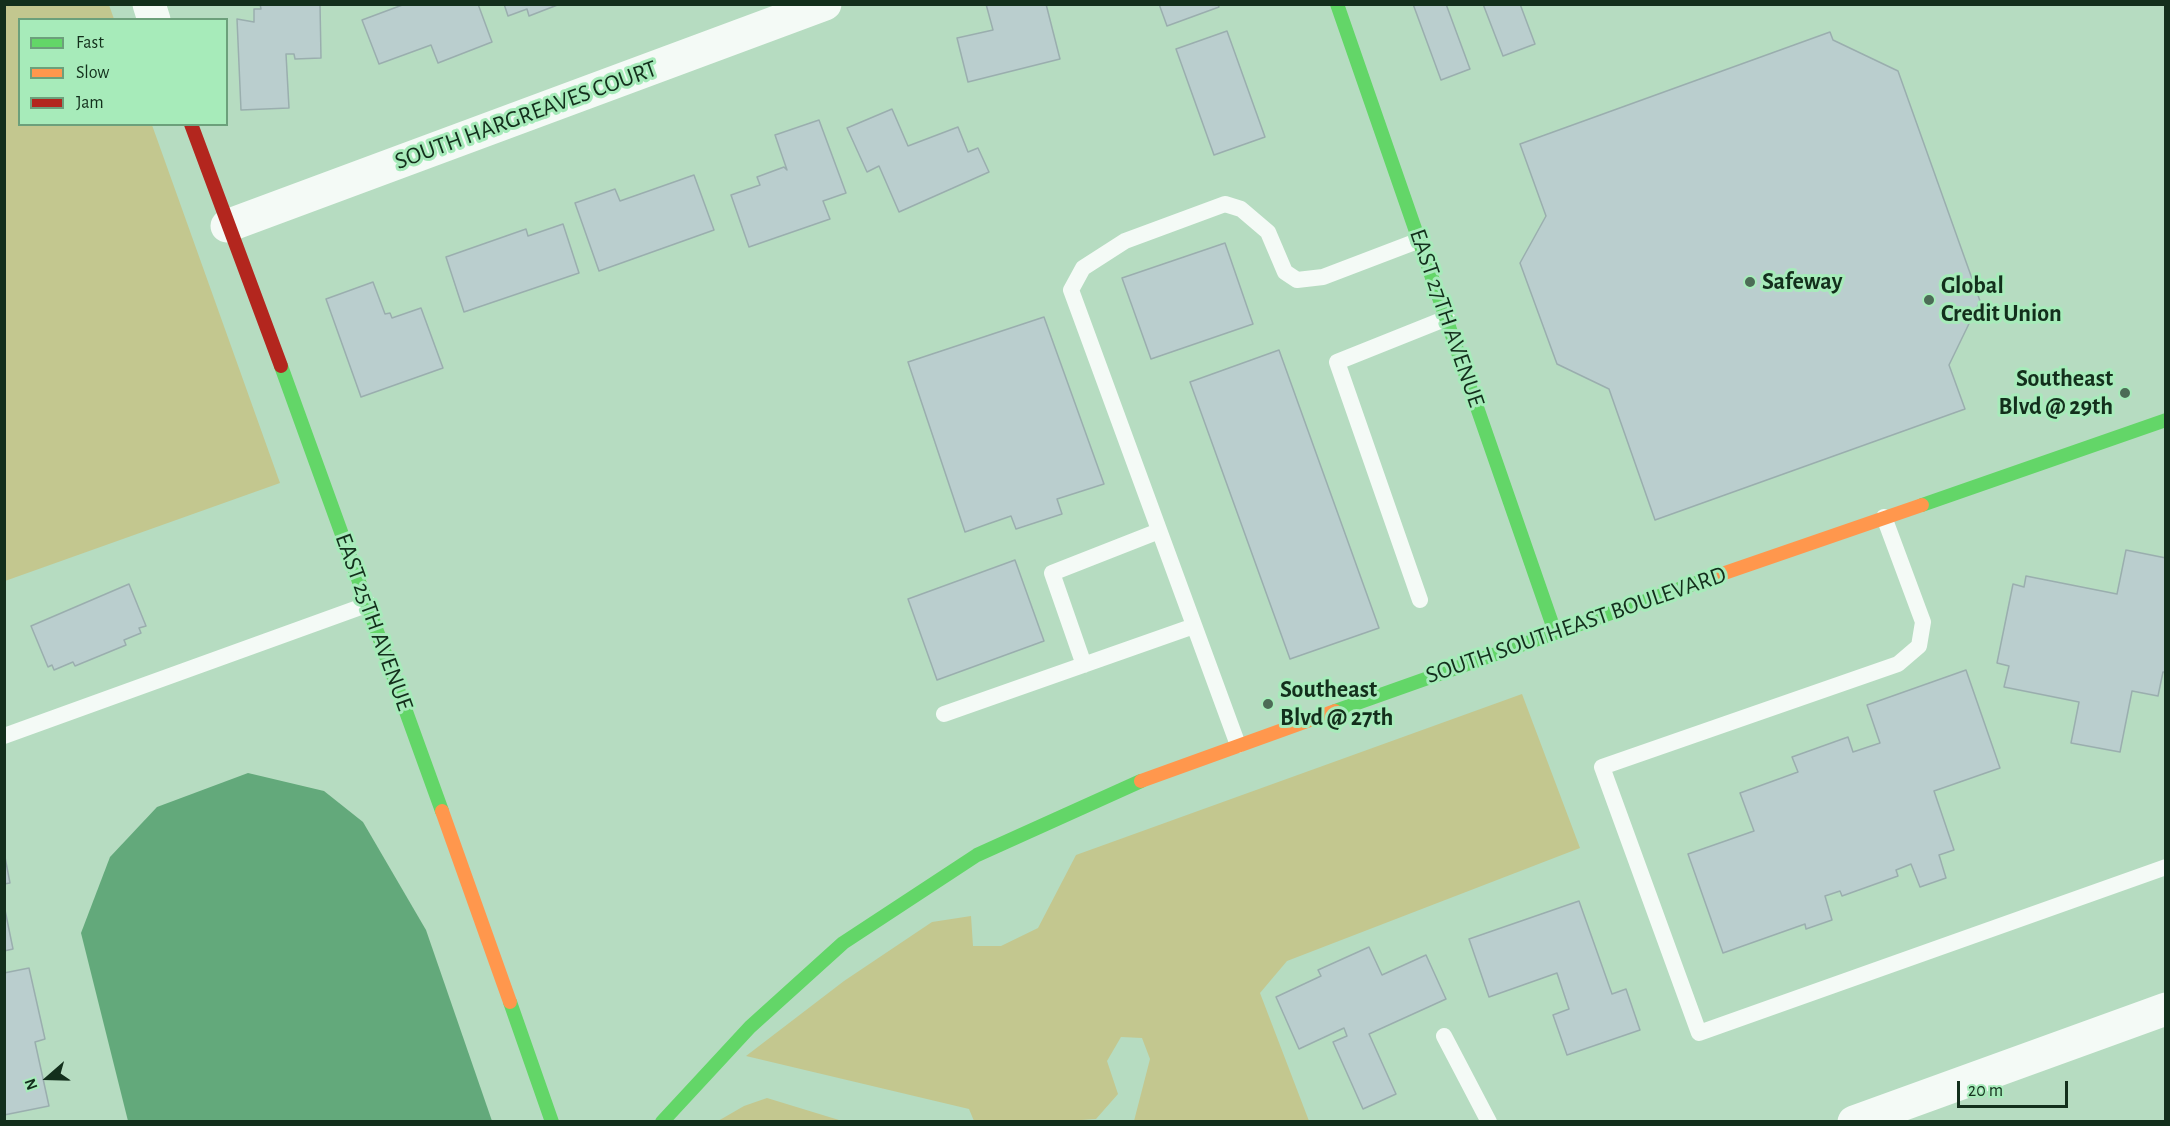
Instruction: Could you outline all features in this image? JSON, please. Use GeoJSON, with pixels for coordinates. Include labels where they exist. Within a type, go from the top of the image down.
{"type":"FeatureCollection","features":[{"type":"Feature","properties":{"kind":"street","name":"SOUTH HARGREAVES COURT"},"geometry":{"type":"LineString","coordinates":[[227,226],[825,4]]}},
{"type":"Feature","properties":{"kind":"street","name":"EAST 27TH AVENUE"},"geometry":{"type":"LineString","coordinates":[[1337,4],[1555,632]]}},
{"type":"Feature","properties":{"kind":"street","name":"EAST 25TH AVENUE"},"geometry":{"type":"LineString","coordinates":[[192,126],[369,604],[552,1122]]}},
{"type":"Feature","properties":{"kind":"street","name":"SOUTH SOUTHEAST BOULEVARD"},"geometry":{"type":"LineString","coordinates":[[662,1122],[750,1027],[843,943],[977,855],[1160,773],[1555,632],[2166,420]]}},
{"type":"Feature","properties":{"kind":"street"},"geometry":{"type":"LineString","coordinates":[[1854,1122],[2166,1009]]}},
{"type":"Feature","properties":{"kind":"lane"},"geometry":{"type":"LineString","coordinates":[[1238,745],[1071,290],[1083,268],[1125,241],[1225,204],[1241,209],[1268,232],[1285,272],[1297,280],[1323,277],[1420,240]]}},
{"type":"Feature","properties":{"kind":"lane"},"geometry":{"type":"LineString","coordinates":[[1420,600],[1337,362],[1447,318]]}},
{"type":"Feature","properties":{"kind":"lane"},"geometry":{"type":"LineString","coordinates":[[1884,517],[1923,622],[1919,646],[1898,664],[1602,767],[1699,1033],[2166,867]]}},
{"type":"Feature","properties":{"kind":"lane"},"geometry":{"type":"LineString","coordinates":[[1084,665],[1052,573],[1159,531]]}},
{"type":"Feature","properties":{"kind":"lane"},"geometry":{"type":"LineString","coordinates":[[4,736],[369,604]]}},
{"type":"Feature","properties":{"kind":"lane"},"geometry":{"type":"LineString","coordinates":[[944,714],[1194,626]]}},
{"type":"Feature","properties":{"kind":"lane"},"geometry":{"type":"LineString","coordinates":[[1444,1036],[1489,1122]]}},
{"type":"Feature","properties":{"kind":"shaded area"},"geometry":{"type":"Polygon","coordinates":[[[4,5],[109,5],[114,18],[18,18],[18,126],[152,126],[280,483],[5,581],[4,5]]]}},
{"type":"Feature","properties":{"kind":"shaded area"},"geometry":{"type":"Polygon","coordinates":[[[1522,694],[1580,848],[1287,961],[1260,993],[1309,1121],[1134,1121],[1150,1059],[1142,1038],[1121,1037],[1107,1061],[1118,1094],[1096,1119],[1067,1121],[974,1121],[969,1109],[746,1056],[844,981],[932,922],[971,916],[973,946],[1001,946],[1038,928],[1076,855],[1522,694]]]}},
{"type":"Feature","properties":{"kind":"shaded area"},"geometry":{"type":"Polygon","coordinates":[[[248,773],[324,791],[363,822],[426,930],[492,1121],[128,1121],[81,933],[110,857],[157,807],[248,773]]]}},
{"type":"Feature","properties":{"kind":"shaded area"},"geometry":{"type":"Polygon","coordinates":[[[767,1098],[839,1120],[718,1121],[744,1106],[767,1098]]]}},
{"type":"Feature","properties":{"kind":"building"},"geometry":{"type":"Polygon","coordinates":[[[260,4],[320,4],[321,58],[295,59],[294,54],[286,54],[289,108],[241,110],[237,19],[254,22],[254,9],[261,9],[260,4]]]}},
{"type":"Feature","properties":{"kind":"building"},"geometry":{"type":"Polygon","coordinates":[[[405,4],[478,4],[492,42],[438,63],[431,45],[379,64],[362,20],[405,4]]]}},
{"type":"Feature","properties":{"kind":"building"},"geometry":{"type":"Polygon","coordinates":[[[504,4],[560,4],[529,16],[527,9],[508,16],[504,4]]]}},
{"type":"Feature","properties":{"kind":"building"},"geometry":{"type":"Polygon","coordinates":[[[986,4],[1046,4],[1060,59],[968,82],[957,38],[993,30],[986,4]]]}},
{"type":"Feature","properties":{"kind":"building"},"geometry":{"type":"Polygon","coordinates":[[[1159,4],[1218,4],[1219,7],[1167,26],[1159,4]]]}},
{"type":"Feature","properties":{"kind":"building"},"geometry":{"type":"Polygon","coordinates":[[[1413,4],[1446,4],[1470,69],[1441,80],[1413,4]]]}},
{"type":"Feature","properties":{"kind":"building"},"geometry":{"type":"Polygon","coordinates":[[[1483,4],[1520,4],[1535,44],[1503,56],[1483,4]]]}},
{"type":"Feature","properties":{"kind":"building"},"geometry":{"type":"Polygon","coordinates":[[[1227,31],[1265,137],[1214,155],[1176,49],[1227,31]]]}},
{"type":"Feature","properties":{"kind":"building","name":"Safeway"},"geometry":{"type":"Polygon","coordinates":[[[1830,32],[1833,40],[1898,71],[1980,301],[1949,365],[1965,409],[1655,520],[1609,389],[1557,364],[1520,263],[1546,216],[1520,144],[1830,32]]]}},
{"type":"Feature","properties":{"kind":"building"},"geometry":{"type":"Polygon","coordinates":[[[892,109],[908,146],[958,127],[968,152],[978,148],[989,172],[899,212],[879,166],[867,172],[847,128],[892,109]]]}},
{"type":"Feature","properties":{"kind":"building"},"geometry":{"type":"Polygon","coordinates":[[[819,120],[846,193],[823,201],[830,219],[749,247],[731,195],[760,185],[757,177],[784,167],[787,170],[775,135],[819,120]]]}},
{"type":"Feature","properties":{"kind":"building"},"geometry":{"type":"Polygon","coordinates":[[[694,175],[714,230],[599,271],[575,203],[615,189],[620,201],[694,175]]]}},
{"type":"Feature","properties":{"kind":"building"},"geometry":{"type":"Polygon","coordinates":[[[563,224],[579,273],[464,312],[446,257],[526,229],[528,236],[563,224]]]}},
{"type":"Feature","properties":{"kind":"building"},"geometry":{"type":"Polygon","coordinates":[[[1225,243],[1253,324],[1151,359],[1122,278],[1225,243]]]}},
{"type":"Feature","properties":{"kind":"building"},"geometry":{"type":"Polygon","coordinates":[[[373,282],[385,314],[390,313],[392,318],[421,308],[443,368],[361,397],[326,299],[373,282]]]}},
{"type":"Feature","properties":{"kind":"building"},"geometry":{"type":"Polygon","coordinates":[[[1044,317],[1104,484],[1057,499],[1062,514],[1016,529],[1011,516],[965,532],[908,362],[1044,317]]]}},
{"type":"Feature","properties":{"kind":"building"},"geometry":{"type":"Polygon","coordinates":[[[1279,350],[1379,628],[1290,659],[1190,382],[1279,350]]]}},
{"type":"Feature","properties":{"kind":"building"},"geometry":{"type":"Polygon","coordinates":[[[2126,550],[2166,558],[2166,672],[2163,672],[2158,696],[2132,691],[2120,752],[2071,743],[2079,702],[2004,687],[2009,666],[1997,663],[2013,584],[2024,587],[2026,576],[2117,594],[2126,550]]]}},
{"type":"Feature","properties":{"kind":"building"},"geometry":{"type":"Polygon","coordinates":[[[1015,560],[1044,641],[937,680],[908,599],[1015,560]]]}},
{"type":"Feature","properties":{"kind":"building"},"geometry":{"type":"Polygon","coordinates":[[[129,584],[146,626],[139,628],[141,633],[124,640],[126,645],[75,666],[73,662],[54,670],[52,665],[48,667],[31,626],[129,584]]]}},
{"type":"Feature","properties":{"kind":"building"},"geometry":{"type":"Polygon","coordinates":[[[1966,670],[2000,768],[1934,791],[1954,850],[1939,855],[1946,878],[1920,887],[1911,864],[1896,870],[1898,876],[1842,896],[1840,891],[1825,896],[1832,920],[1806,929],[1805,924],[1723,953],[1688,854],[1754,831],[1740,793],[1798,772],[1792,757],[1848,737],[1853,752],[1880,743],[1867,705],[1966,670]]]}},
{"type":"Feature","properties":{"kind":"building"},"geometry":{"type":"Polygon","coordinates":[[[4,852],[10,883],[4,884],[4,852]]]}},
{"type":"Feature","properties":{"kind":"building"},"geometry":{"type":"Polygon","coordinates":[[[1579,901],[1612,994],[1626,989],[1640,1030],[1567,1055],[1553,1015],[1569,1009],[1557,973],[1489,997],[1469,939],[1579,901]]]}},
{"type":"Feature","properties":{"kind":"building"},"geometry":{"type":"Polygon","coordinates":[[[4,905],[13,949],[4,951],[4,905]]]}},
{"type":"Feature","properties":{"kind":"building"},"geometry":{"type":"Polygon","coordinates":[[[1369,947],[1382,975],[1426,955],[1446,999],[1369,1034],[1396,1094],[1363,1109],[1333,1042],[1347,1036],[1344,1028],[1299,1049],[1276,997],[1321,976],[1318,970],[1369,947]]]}},
{"type":"Feature","properties":{"kind":"building"},"geometry":{"type":"Polygon","coordinates":[[[29,968],[45,1039],[35,1042],[49,1106],[4,1115],[4,973],[29,968]]]}},
{"type":"Feature","properties":{"kind":"traffic: fast"},"geometry":{"type":"LineString","coordinates":[[1337,4],[1555,632]]}},
{"type":"Feature","properties":{"kind":"traffic: fast"},"geometry":{"type":"LineString","coordinates":[[281,366],[442,811]]}},
{"type":"Feature","properties":{"kind":"traffic: fast"},"geometry":{"type":"LineString","coordinates":[[1922,505],[2166,420]]}},
{"type":"Feature","properties":{"kind":"traffic: fast"},"geometry":{"type":"LineString","coordinates":[[1335,711],[1713,577]]}},
{"type":"Feature","properties":{"kind":"traffic: fast"},"geometry":{"type":"LineString","coordinates":[[662,1122],[750,1027],[843,943],[977,855],[1141,781]]}},
{"type":"Feature","properties":{"kind":"traffic: fast"},"geometry":{"type":"LineString","coordinates":[[510,1002],[552,1122]]}},
{"type":"Feature","properties":{"kind":"traffic: slow"},"geometry":{"type":"LineString","coordinates":[[1713,577],[1922,505]]}},
{"type":"Feature","properties":{"kind":"traffic: slow"},"geometry":{"type":"LineString","coordinates":[[1141,781],[1335,711]]}},
{"type":"Feature","properties":{"kind":"traffic: slow"},"geometry":{"type":"LineString","coordinates":[[442,811],[510,1002]]}},
{"type":"Feature","properties":{"kind":"traffic: jam"},"geometry":{"type":"LineString","coordinates":[[192,126],[281,366]]}},
{"type":"Feature","properties":{"kind":"place","name":"Safeway"},"geometry":{"type":"Point","coordinates":[1750,282]}},
{"type":"Feature","properties":{"kind":"place","name":"Global Credit Union"},"geometry":{"type":"Point","coordinates":[1929,300]}},
{"type":"Feature","properties":{"kind":"place","name":"Southeast Blvd @ 29th"},"geometry":{"type":"Point","coordinates":[2125,393]}},
{"type":"Feature","properties":{"kind":"place","name":"Southeast Blvd @ 27th"},"geometry":{"type":"Point","coordinates":[1268,704]}}]}
